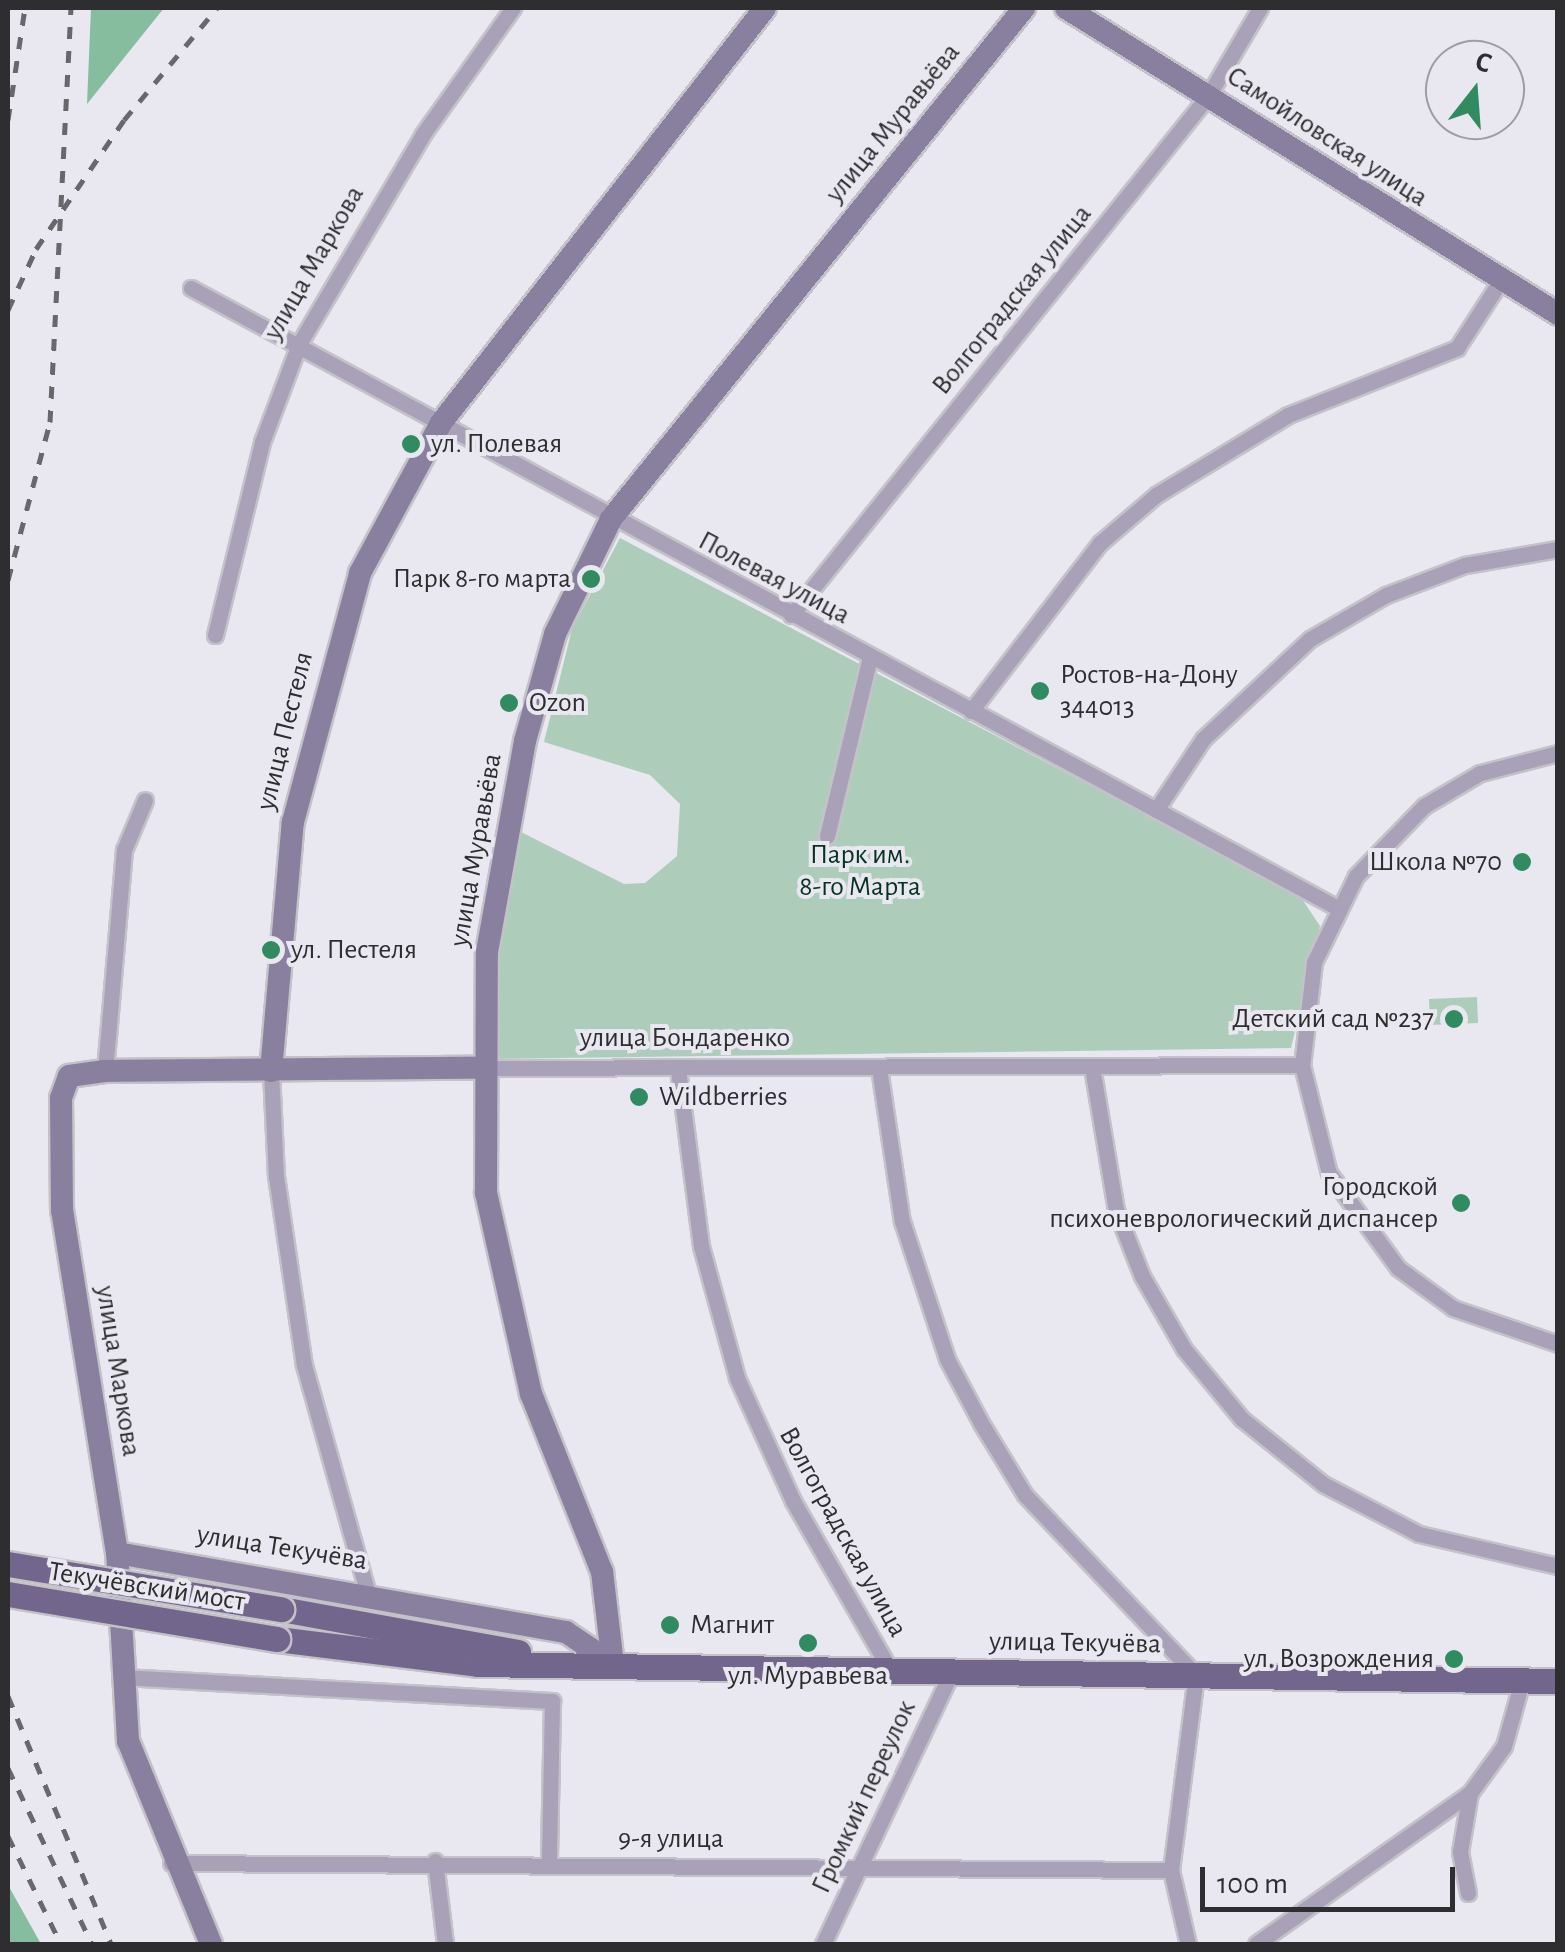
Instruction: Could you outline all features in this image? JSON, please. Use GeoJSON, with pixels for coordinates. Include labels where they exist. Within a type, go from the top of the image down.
{"type":"FeatureCollection","features":[{"type":"Feature","properties":{"kind":"main road","name":"Текучёвский мост"},"geometry":{"type":"LineString","coordinates":[[8,1564],[596,1665]]}},
{"type":"Feature","properties":{"kind":"main road","name":"Текучёвский мост"},"geometry":{"type":"LineString","coordinates":[[8,1594],[277,1639],[477,1664],[596,1665]]}},
{"type":"Feature","properties":{"kind":"main road","name":"улица Текучёва"},"geometry":{"type":"LineString","coordinates":[[596,1665],[1558,1681]]}},
{"type":"Feature","properties":{"kind":"street","name":"улица Маркова"},"geometry":{"type":"LineString","coordinates":[[215,635],[262,442],[298,344],[423,134],[513,8]]}},
{"type":"Feature","properties":{"kind":"street","name":"улица Пестеля"},"geometry":{"type":"LineString","coordinates":[[367,1591],[304,1365],[281,1225],[271,1071],[279,932],[316,712],[360,573],[442,423],[765,8]]}},
{"type":"Feature","properties":{"kind":"street","name":"улица Муравьёва"},"geometry":{"type":"LineString","coordinates":[[596,1665],[612,1636],[602,1572],[531,1394],[507,1306],[486,1193],[481,1068],[495,892],[524,741],[555,634],[611,519],[1024,8]]}},
{"type":"Feature","properties":{"kind":"street","name":"Самойловская улица"},"geometry":{"type":"LineString","coordinates":[[1066,8],[1499,283],[1558,314]]}},
{"type":"Feature","properties":{"kind":"street","name":"Волгоградская улица"},"geometry":{"type":"LineString","coordinates":[[791,615],[1208,96],[1260,8]]}},
{"type":"Feature","properties":{"kind":"street"},"geometry":{"type":"LineString","coordinates":[[970,711],[1100,542],[1156,495],[1288,415],[1457,348],[1499,283]]}},
{"type":"Feature","properties":{"kind":"street","name":"Полевая улица"},"geometry":{"type":"LineString","coordinates":[[192,288],[611,519],[1336,907]]}},
{"type":"Feature","properties":{"kind":"street"},"geometry":{"type":"LineString","coordinates":[[1156,810],[1214,726],[1310,638],[1386,595],[1466,566],[1558,550]]}},
{"type":"Feature","properties":{"kind":"street"},"geometry":{"type":"LineString","coordinates":[[827,836],[870,657]]}},
{"type":"Feature","properties":{"kind":"street"},"geometry":{"type":"LineString","coordinates":[[1558,752],[1490,770],[1424,806],[1336,907],[1314,962],[1302,1066],[1329,1174],[1398,1268],[1453,1308],[1558,1344]]}},
{"type":"Feature","properties":{"kind":"street"},"geometry":{"type":"LineString","coordinates":[[105,1072],[124,850],[145,800]]}},
{"type":"Feature","properties":{"kind":"street"},"geometry":{"type":"LineString","coordinates":[[1092,1066],[1111,1192],[1142,1276],[1184,1350],[1242,1419],[1323,1484],[1419,1534],[1558,1566]]}},
{"type":"Feature","properties":{"kind":"street","name":"улица Бондаренко"},"geometry":{"type":"LineString","coordinates":[[68,1076],[105,1072],[481,1068],[1302,1066]]}},
{"type":"Feature","properties":{"kind":"street","name":"Волгоградская улица"},"geometry":{"type":"LineString","coordinates":[[678,1068],[700,1246],[737,1378],[793,1502],[890,1670]]}},
{"type":"Feature","properties":{"kind":"street"},"geometry":{"type":"LineString","coordinates":[[880,1068],[902,1221],[948,1360],[980,1423],[1025,1495],[1196,1675],[1171,1870],[1188,1944]]}},
{"type":"Feature","properties":{"kind":"street","name":"улица Маркова"},"geometry":{"type":"LineString","coordinates":[[68,1076],[62,1210],[118,1553],[121,1677],[128,1742],[172,1864],[211,1944]]}},
{"type":"Feature","properties":{"kind":"street","name":"улица Текучёва"},"geometry":{"type":"LineString","coordinates":[[118,1553],[367,1591],[580,1637]]}},
{"type":"Feature","properties":{"kind":"street"},"geometry":{"type":"LineString","coordinates":[[580,1637],[612,1636]]}},
{"type":"Feature","properties":{"kind":"street"},"geometry":{"type":"LineString","coordinates":[[580,1637],[596,1665]]}},
{"type":"Feature","properties":{"kind":"street","name":"Громкий переулок"},"geometry":{"type":"LineString","coordinates":[[823,1944],[952,1671]]}},
{"type":"Feature","properties":{"kind":"street"},"geometry":{"type":"LineString","coordinates":[[121,1677],[552,1701],[549,1863]]}},
{"type":"Feature","properties":{"kind":"street"},"geometry":{"type":"LineString","coordinates":[[1256,1944],[1470,1793],[1504,1746],[1522,1680]]}},
{"type":"Feature","properties":{"kind":"street"},"geometry":{"type":"LineString","coordinates":[[1468,1893],[1460,1852],[1470,1793]]}},
{"type":"Feature","properties":{"kind":"street"},"geometry":{"type":"LineString","coordinates":[[434,1861],[445,1944]]}},
{"type":"Feature","properties":{"kind":"street","name":"9-я улица"},"geometry":{"type":"LineString","coordinates":[[172,1864],[434,1861],[1171,1870]]}},
{"type":"Feature","properties":{"kind":"green space"},"geometry":{"type":"Polygon","coordinates":[[[91,8],[164,8],[87,104],[91,8]]]}},
{"type":"Feature","properties":{"kind":"green space","name":"Парк им. 8-го Марта"},"geometry":{"type":"Polygon","coordinates":[[[620,538],[1300,896],[1320,926],[1291,1048],[494,1059],[497,953],[519,831],[624,884],[645,883],[677,856],[680,804],[650,775],[544,742],[572,629],[620,538]]]}},
{"type":"Feature","properties":{"kind":"green space"},"geometry":{"type":"Polygon","coordinates":[[[1477,997],[1478,1023],[1430,1025],[1429,999],[1477,997]]]}},
{"type":"Feature","properties":{"kind":"green space"},"geometry":{"type":"Polygon","coordinates":[[[8,1885],[41,1944],[8,1944],[8,1885]]]}},
{"type":"Feature","properties":{"kind":"railway"},"geometry":{"type":"LineString","coordinates":[[8,120],[25,8]]}},
{"type":"Feature","properties":{"kind":"railway"},"geometry":{"type":"LineString","coordinates":[[8,580],[50,422],[71,8]]}},
{"type":"Feature","properties":{"kind":"railway"},"geometry":{"type":"LineString","coordinates":[[8,310],[36,249],[124,120],[217,8]]}},
{"type":"Feature","properties":{"kind":"railway"},"geometry":{"type":"LineString","coordinates":[[8,1696],[111,1944]]}},
{"type":"Feature","properties":{"kind":"railway"},"geometry":{"type":"LineString","coordinates":[[8,1768],[92,1944]]}},
{"type":"Feature","properties":{"kind":"railway"},"geometry":{"type":"LineString","coordinates":[[8,1836],[61,1944]]}},
{"type":"Feature","properties":{"kind":"place","name":"ул. Полевая"},"geometry":{"type":"Point","coordinates":[411,444]}},
{"type":"Feature","properties":{"kind":"place","name":"Парк 8-го марта"},"geometry":{"type":"Point","coordinates":[591,579]}},
{"type":"Feature","properties":{"kind":"place","name":"Ростов-на-Дону 344013"},"geometry":{"type":"Point","coordinates":[1040,691]}},
{"type":"Feature","properties":{"kind":"place","name":"Ozon"},"geometry":{"type":"Point","coordinates":[509,703]}},
{"type":"Feature","properties":{"kind":"place","name":"Школа №70"},"geometry":{"type":"Point","coordinates":[1522,862]}},
{"type":"Feature","properties":{"kind":"place","name":"ул. Пестеля"},"geometry":{"type":"Point","coordinates":[271,950]}},
{"type":"Feature","properties":{"kind":"place","name":"Детский сад №237"},"geometry":{"type":"Point","coordinates":[1454,1019]}},
{"type":"Feature","properties":{"kind":"place","name":"Wildberries"},"geometry":{"type":"Point","coordinates":[639,1097]}},
{"type":"Feature","properties":{"kind":"place","name":"Городской психоневрологический диспансер"},"geometry":{"type":"Point","coordinates":[1461,1203]}},
{"type":"Feature","properties":{"kind":"place","name":"Магнит"},"geometry":{"type":"Point","coordinates":[670,1625]}},
{"type":"Feature","properties":{"kind":"place","name":"ул. Муравьева"},"geometry":{"type":"Point","coordinates":[808,1643]}},
{"type":"Feature","properties":{"kind":"place","name":"ул. Возрождения"},"geometry":{"type":"Point","coordinates":[1454,1659]}}]}
